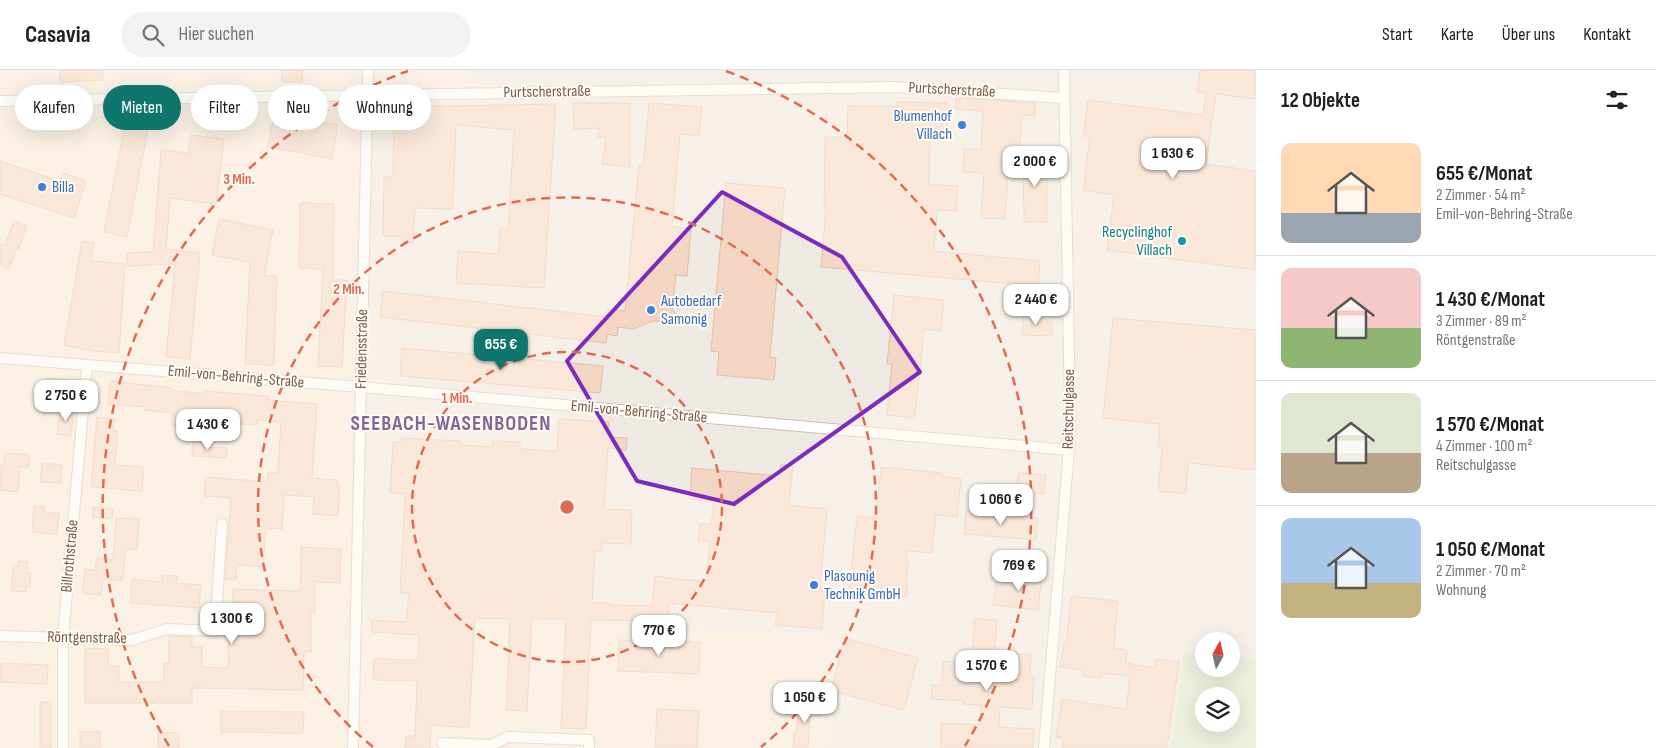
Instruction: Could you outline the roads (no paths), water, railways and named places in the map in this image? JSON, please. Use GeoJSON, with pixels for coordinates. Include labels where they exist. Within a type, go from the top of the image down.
{"type":"FeatureCollection","features":[{"type":"Feature","properties":{"kind":"street","name":"Friedensstraße"},"geometry":{"type":"LineString","coordinates":[[367,85],[368,70]]}},
{"type":"Feature","properties":{"kind":"street","name":"Reitschulgasse"},"geometry":{"type":"LineString","coordinates":[[1044,748],[1069,450],[1070,390],[1064,70]]}},
{"type":"Feature","properties":{"kind":"street","name":"Purtscherstraße"},"geometry":{"type":"LineString","coordinates":[[431,94],[894,87],[1064,98]]}},
{"type":"Feature","properties":{"kind":"street","name":"Purtscherstraße"},"geometry":{"type":"LineString","coordinates":[[0,101],[338,95]]}},
{"type":"Feature","properties":{"kind":"street","name":"Friedensstraße"},"geometry":{"type":"LineString","coordinates":[[353,748],[366,130]]}},
{"type":"Feature","properties":{"kind":"street","name":"Emil-von-Behring-Straße"},"geometry":{"type":"LineString","coordinates":[[0,358],[361,387],[1069,450]]}},
{"type":"Feature","properties":{"kind":"street","name":"Billrothstraße"},"geometry":{"type":"LineString","coordinates":[[63,748],[63,638],[87,365]]}},
{"type":"Feature","properties":{"kind":"street","name":"Röntgenstraße"},"geometry":{"type":"LineString","coordinates":[[0,636],[132,640],[167,629],[215,631],[222,524]]}},
{"type":"Feature","properties":{"kind":"street"},"geometry":{"type":"LineString","coordinates":[[442,743],[491,744],[508,737],[589,740],[589,748]]}},
{"type":"Feature","properties":{"kind":"place","name":"Blumenhof Villach"},"geometry":{"type":"Point","coordinates":[962,125]}},
{"type":"Feature","properties":{"kind":"place","name":"Billa"},"geometry":{"type":"Point","coordinates":[42,187]}},
{"type":"Feature","properties":{"kind":"place","name":"Recyclinghof Villach"},"geometry":{"type":"Point","coordinates":[1182,241]}},
{"type":"Feature","properties":{"kind":"place","name":"Autobedarf Samonig"},"geometry":{"type":"Point","coordinates":[651,310]}},
{"type":"Feature","properties":{"kind":"place","name":"Plasounig Technik GmbH"},"geometry":{"type":"Point","coordinates":[814,585]}},
{"type":"Feature","properties":{"kind":"district","name":"SEEBACH-WASENBODEN"},"geometry":{"type":"Point","coordinates":[451,423]}}]}
